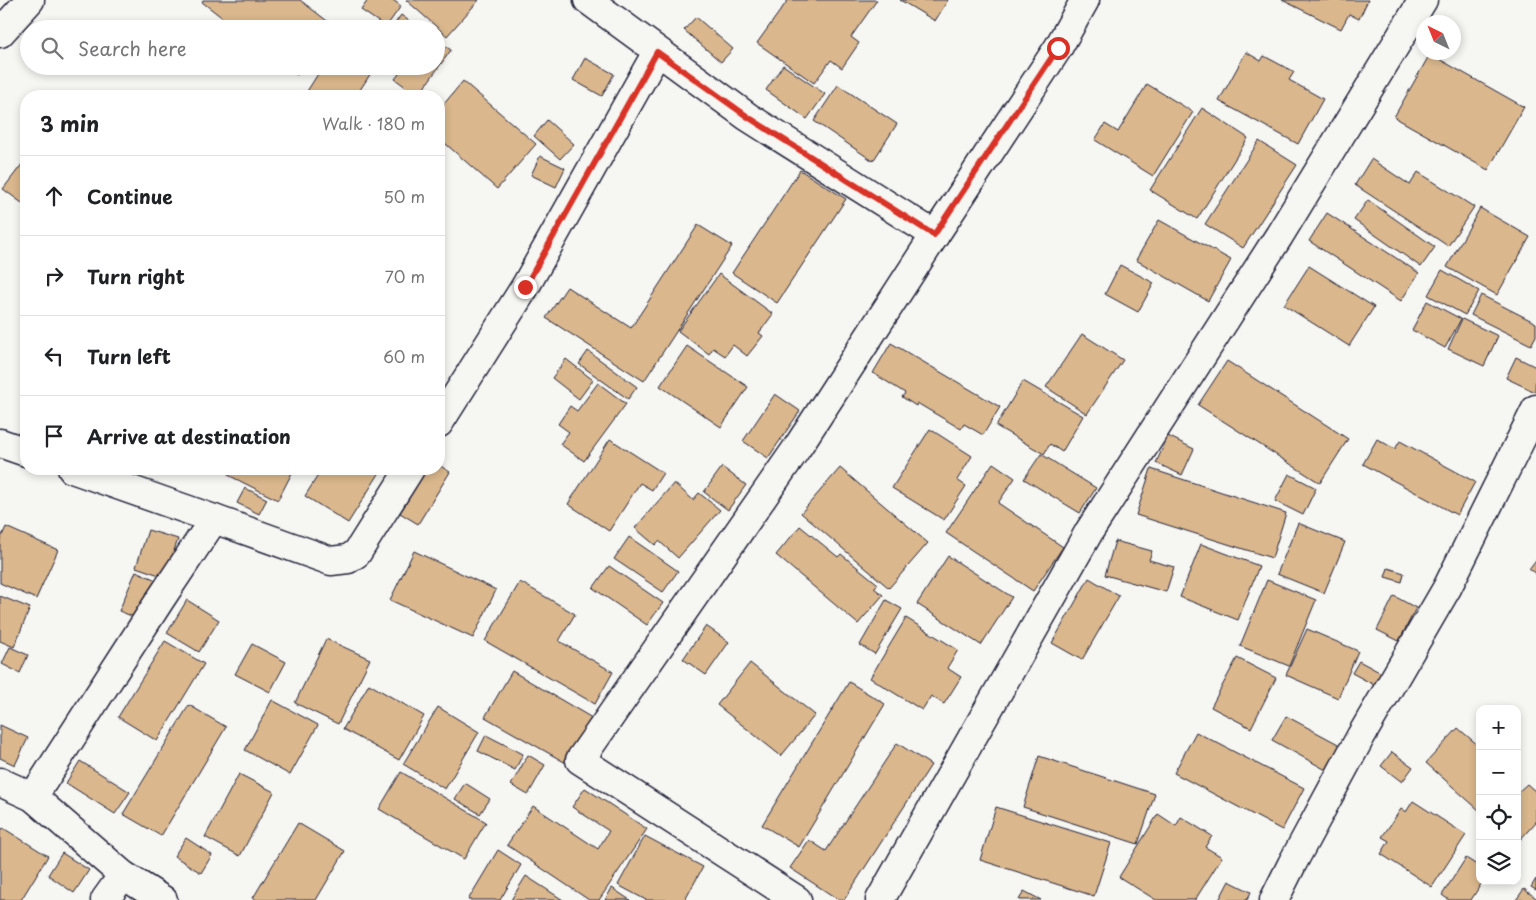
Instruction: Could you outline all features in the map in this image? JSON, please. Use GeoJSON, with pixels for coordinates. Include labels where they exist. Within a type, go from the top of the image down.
{"type":"FeatureCollection","features":[{"type":"Feature","properties":{"kind":"street"},"geometry":{"type":"LineString","coordinates":[[0,33],[30,0]]}},
{"type":"Feature","properties":{"kind":"street"},"geometry":{"type":"LineString","coordinates":[[588,0],[748,117],[934,235]]}},
{"type":"Feature","properties":{"kind":"street"},"geometry":{"type":"LineString","coordinates":[[797,900],[580,760],[797,448],[934,235],[1058,48],[1085,0]]}},
{"type":"Feature","properties":{"kind":"street"},"geometry":{"type":"LineString","coordinates":[[880,900],[1090,530],[1279,236],[1424,0]]}},
{"type":"Feature","properties":{"kind":"street"},"geometry":{"type":"LineString","coordinates":[[445,414],[525,287],[657,52]]}},
{"type":"Feature","properties":{"kind":"street"},"geometry":{"type":"LineString","coordinates":[[1274,900],[1361,736],[1447,588],[1536,409]]}},
{"type":"Feature","properties":{"kind":"street"},"geometry":{"type":"LineString","coordinates":[[0,443],[20,450]]}},
{"type":"Feature","properties":{"kind":"street"},"geometry":{"type":"LineString","coordinates":[[89,475],[331,561],[348,559],[357,553],[406,475]]}},
{"type":"Feature","properties":{"kind":"street"},"geometry":{"type":"LineString","coordinates":[[33,796],[214,519]]}},
{"type":"Feature","properties":{"kind":"street"},"geometry":{"type":"LineString","coordinates":[[0,782],[33,796],[123,875],[163,900]]}},
{"type":"Feature","properties":{"kind":"street"},"geometry":{"type":"LineString","coordinates":[[104,900],[123,875]]}},
{"type":"Feature","properties":{"kind":"building"},"geometry":{"type":"Polygon","coordinates":[[[203,0],[300,0],[326,20],[225,20],[202,2],[203,0]]]}},
{"type":"Feature","properties":{"kind":"building"},"geometry":{"type":"Polygon","coordinates":[[[368,0],[393,0],[401,6],[391,20],[376,20],[361,10],[368,0]]]}},
{"type":"Feature","properties":{"kind":"building"},"geometry":{"type":"Polygon","coordinates":[[[406,0],[479,0],[447,36],[445,34],[445,20],[429,20],[406,0]]]}},
{"type":"Feature","properties":{"kind":"building"},"geometry":{"type":"Polygon","coordinates":[[[788,0],[877,0],[851,37],[859,43],[842,68],[831,60],[814,83],[757,43],[788,0]]]}},
{"type":"Feature","properties":{"kind":"building"},"geometry":{"type":"Polygon","coordinates":[[[900,0],[948,0],[935,21],[900,0]]]}},
{"type":"Feature","properties":{"kind":"building"},"geometry":{"type":"Polygon","coordinates":[[[1282,0],[1368,0],[1359,19],[1349,14],[1341,29],[1282,0]]]}},
{"type":"Feature","properties":{"kind":"building"},"geometry":{"type":"Polygon","coordinates":[[[401,15],[408,20],[397,20],[401,15]]]}},
{"type":"Feature","properties":{"kind":"building"},"geometry":{"type":"Polygon","coordinates":[[[696,17],[733,49],[721,62],[684,30],[696,17]]]}},
{"type":"Feature","properties":{"kind":"building"},"geometry":{"type":"Polygon","coordinates":[[[445,46],[451,50],[445,58],[445,46]]]}},
{"type":"Feature","properties":{"kind":"building"},"geometry":{"type":"Polygon","coordinates":[[[1246,52],[1261,61],[1264,56],[1294,72],[1289,80],[1323,99],[1298,144],[1219,101],[1246,52]]]}},
{"type":"Feature","properties":{"kind":"building"},"geometry":{"type":"Polygon","coordinates":[[[585,58],[614,74],[602,96],[573,80],[585,58]]]}},
{"type":"Feature","properties":{"kind":"building"},"geometry":{"type":"Polygon","coordinates":[[[1427,60],[1441,60],[1524,107],[1488,170],[1394,117],[1427,60]]]}},
{"type":"Feature","properties":{"kind":"building"},"geometry":{"type":"Polygon","coordinates":[[[783,65],[825,94],[807,119],[766,90],[783,65]]]}},
{"type":"Feature","properties":{"kind":"building"},"geometry":{"type":"Polygon","coordinates":[[[317,75],[370,75],[360,90],[308,90],[317,75]]]}},
{"type":"Feature","properties":{"kind":"building"},"geometry":{"type":"Polygon","coordinates":[[[398,75],[433,75],[422,90],[410,90],[395,79],[398,75]]]}},
{"type":"Feature","properties":{"kind":"building"},"geometry":{"type":"Polygon","coordinates":[[[463,81],[536,144],[497,189],[445,143],[445,103],[463,81]]]}},
{"type":"Feature","properties":{"kind":"building"},"geometry":{"type":"Polygon","coordinates":[[[1147,84],[1193,112],[1153,176],[1095,140],[1105,124],[1118,132],[1147,84]]]}},
{"type":"Feature","properties":{"kind":"building"},"geometry":{"type":"Polygon","coordinates":[[[838,85],[897,124],[873,161],[814,121],[838,85]]]}},
{"type":"Feature","properties":{"kind":"building"},"geometry":{"type":"Polygon","coordinates":[[[1202,108],[1248,138],[1197,219],[1150,190],[1202,108]]]}},
{"type":"Feature","properties":{"kind":"building"},"geometry":{"type":"Polygon","coordinates":[[[547,120],[574,144],[560,159],[534,136],[547,120]]]}},
{"type":"Feature","properties":{"kind":"building"},"geometry":{"type":"Polygon","coordinates":[[[1259,141],[1297,165],[1243,248],[1205,224],[1259,141]]]}},
{"type":"Feature","properties":{"kind":"building"},"geometry":{"type":"Polygon","coordinates":[[[540,156],[565,168],[556,187],[531,175],[540,156]]]}},
{"type":"Feature","properties":{"kind":"building"},"geometry":{"type":"Polygon","coordinates":[[[1371,159],[1410,185],[1418,172],[1474,207],[1448,246],[1355,185],[1371,159]]]}},
{"type":"Feature","properties":{"kind":"building"},"geometry":{"type":"Polygon","coordinates":[[[20,167],[20,202],[3,189],[20,167]]]}},
{"type":"Feature","properties":{"kind":"building"},"geometry":{"type":"Polygon","coordinates":[[[800,170],[846,199],[777,303],[732,273],[800,170]]]}},
{"type":"Feature","properties":{"kind":"building"},"geometry":{"type":"Polygon","coordinates":[[[1368,200],[1435,247],[1421,267],[1354,220],[1368,200]]]}},
{"type":"Feature","properties":{"kind":"building"},"geometry":{"type":"Polygon","coordinates":[[[1480,208],[1530,237],[1497,295],[1447,267],[1480,208]]]}},
{"type":"Feature","properties":{"kind":"building"},"geometry":{"type":"Polygon","coordinates":[[[1327,213],[1419,273],[1401,301],[1309,241],[1327,213]]]}},
{"type":"Feature","properties":{"kind":"building"},"geometry":{"type":"Polygon","coordinates":[[[1159,220],[1231,260],[1208,301],[1136,260],[1159,220]]]}},
{"type":"Feature","properties":{"kind":"building"},"geometry":{"type":"Polygon","coordinates":[[[698,225],[732,246],[644,381],[546,318],[567,287],[631,328],[698,225]]]}},
{"type":"Feature","properties":{"kind":"building"},"geometry":{"type":"Polygon","coordinates":[[[1120,265],[1154,283],[1138,312],[1105,294],[1120,265]]]}},
{"type":"Feature","properties":{"kind":"building"},"geometry":{"type":"Polygon","coordinates":[[[1309,266],[1374,307],[1349,346],[1284,305],[1309,266]]]}},
{"type":"Feature","properties":{"kind":"building"},"geometry":{"type":"Polygon","coordinates":[[[1442,270],[1479,291],[1465,315],[1428,295],[1442,270]]]}},
{"type":"Feature","properties":{"kind":"building"},"geometry":{"type":"Polygon","coordinates":[[[719,274],[773,314],[759,333],[763,336],[747,356],[733,345],[725,356],[713,348],[709,354],[678,331],[719,274]]]}},
{"type":"Feature","properties":{"kind":"building"},"geometry":{"type":"Polygon","coordinates":[[[1481,295],[1536,323],[1536,336],[1531,345],[1471,315],[1481,295]]]}},
{"type":"Feature","properties":{"kind":"building"},"geometry":{"type":"Polygon","coordinates":[[[1427,301],[1461,319],[1445,348],[1412,330],[1427,301]]]}},
{"type":"Feature","properties":{"kind":"building"},"geometry":{"type":"Polygon","coordinates":[[[1462,319],[1498,336],[1484,366],[1448,349],[1462,319]]]}},
{"type":"Feature","properties":{"kind":"building"},"geometry":{"type":"Polygon","coordinates":[[[1082,334],[1123,360],[1087,414],[1046,387],[1082,334]]]}},
{"type":"Feature","properties":{"kind":"building"},"geometry":{"type":"Polygon","coordinates":[[[891,343],[1000,407],[983,435],[964,424],[961,429],[917,403],[916,406],[902,397],[905,393],[873,373],[891,343]]]}},
{"type":"Feature","properties":{"kind":"building"},"geometry":{"type":"Polygon","coordinates":[[[687,346],[748,387],[721,427],[660,386],[687,346]]]}},
{"type":"Feature","properties":{"kind":"building"},"geometry":{"type":"Polygon","coordinates":[[[588,351],[637,387],[628,399],[579,364],[588,351]]]}},
{"type":"Feature","properties":{"kind":"building"},"geometry":{"type":"Polygon","coordinates":[[[1516,357],[1536,367],[1535,392],[1506,378],[1516,357]]]}},
{"type":"Feature","properties":{"kind":"building"},"geometry":{"type":"Polygon","coordinates":[[[566,359],[593,380],[579,399],[552,378],[566,359]]]}},
{"type":"Feature","properties":{"kind":"building"},"geometry":{"type":"Polygon","coordinates":[[[1227,361],[1348,439],[1320,483],[1198,405],[1227,361]]]}},
{"type":"Feature","properties":{"kind":"building"},"geometry":{"type":"Polygon","coordinates":[[[1023,381],[1083,416],[1062,452],[1050,444],[1044,454],[996,426],[1023,381]]]}},
{"type":"Feature","properties":{"kind":"building"},"geometry":{"type":"Polygon","coordinates":[[[598,383],[626,404],[584,461],[560,444],[569,432],[558,424],[570,406],[577,411],[598,383]]]}},
{"type":"Feature","properties":{"kind":"building"},"geometry":{"type":"Polygon","coordinates":[[[775,394],[800,411],[768,458],[743,441],[775,394]]]}},
{"type":"Feature","properties":{"kind":"building"},"geometry":{"type":"Polygon","coordinates":[[[930,429],[972,456],[957,480],[966,486],[944,520],[892,488],[930,429]]]}},
{"type":"Feature","properties":{"kind":"building"},"geometry":{"type":"Polygon","coordinates":[[[1168,436],[1194,449],[1182,475],[1156,463],[1168,436]]]}},
{"type":"Feature","properties":{"kind":"building"},"geometry":{"type":"Polygon","coordinates":[[[610,439],[663,473],[652,490],[640,483],[609,531],[568,504],[610,439]]]}},
{"type":"Feature","properties":{"kind":"building"},"geometry":{"type":"Polygon","coordinates":[[[1377,439],[1395,449],[1400,441],[1475,482],[1457,515],[1363,464],[1377,439]]]}},
{"type":"Feature","properties":{"kind":"building"},"geometry":{"type":"Polygon","coordinates":[[[1041,454],[1096,488],[1080,513],[1024,479],[1041,454]]]}},
{"type":"Feature","properties":{"kind":"building"},"geometry":{"type":"Polygon","coordinates":[[[993,463],[1015,478],[998,503],[1063,547],[1033,591],[946,533],[993,463]]]}},
{"type":"Feature","properties":{"kind":"building"},"geometry":{"type":"Polygon","coordinates":[[[722,467],[746,485],[728,510],[704,492],[722,467]]]}},
{"type":"Feature","properties":{"kind":"building"},"geometry":{"type":"Polygon","coordinates":[[[840,468],[928,543],[889,588],[801,513],[840,468]]]}},
{"type":"Feature","properties":{"kind":"building"},"geometry":{"type":"Polygon","coordinates":[[[445,469],[450,472],[418,524],[400,513],[423,475],[445,475],[445,469]]]}},
{"type":"Feature","properties":{"kind":"building"},"geometry":{"type":"Polygon","coordinates":[[[1151,469],[1286,513],[1272,558],[1136,515],[1151,469]]]}},
{"type":"Feature","properties":{"kind":"building"},"geometry":{"type":"Polygon","coordinates":[[[1289,474],[1316,488],[1303,515],[1275,501],[1289,474]]]}},
{"type":"Feature","properties":{"kind":"building"},"geometry":{"type":"Polygon","coordinates":[[[228,475],[291,475],[278,500],[228,475]]]}},
{"type":"Feature","properties":{"kind":"building"},"geometry":{"type":"Polygon","coordinates":[[[318,475],[378,475],[348,523],[305,496],[318,475]]]}},
{"type":"Feature","properties":{"kind":"building"},"geometry":{"type":"Polygon","coordinates":[[[674,483],[693,500],[699,493],[720,510],[678,558],[659,541],[655,545],[635,528],[674,483]]]}},
{"type":"Feature","properties":{"kind":"building"},"geometry":{"type":"Polygon","coordinates":[[[245,488],[267,499],[259,514],[237,503],[245,488]]]}},
{"type":"Feature","properties":{"kind":"building"},"geometry":{"type":"Polygon","coordinates":[[[1298,523],[1345,542],[1324,593],[1277,574],[1298,523]]]}},
{"type":"Feature","properties":{"kind":"building"},"geometry":{"type":"Polygon","coordinates":[[[800,526],[838,557],[841,554],[878,584],[874,588],[883,595],[858,624],[776,555],[800,526]]]}},
{"type":"Feature","properties":{"kind":"building"},"geometry":{"type":"Polygon","coordinates":[[[6,527],[58,550],[36,599],[0,583],[0,540],[6,527]]]}},
{"type":"Feature","properties":{"kind":"building"},"geometry":{"type":"Polygon","coordinates":[[[148,530],[178,539],[165,577],[136,567],[148,530]]]}},
{"type":"Feature","properties":{"kind":"building"},"geometry":{"type":"Polygon","coordinates":[[[629,537],[678,571],[663,592],[614,559],[629,537]]]}},
{"type":"Feature","properties":{"kind":"building"},"geometry":{"type":"Polygon","coordinates":[[[1115,541],[1152,551],[1149,560],[1174,567],[1166,592],[1105,575],[1115,541]]]}},
{"type":"Feature","properties":{"kind":"building"},"geometry":{"type":"Polygon","coordinates":[[[1201,544],[1259,566],[1238,620],[1180,597],[1201,544]]]}},
{"type":"Feature","properties":{"kind":"building"},"geometry":{"type":"Polygon","coordinates":[[[414,551],[496,590],[473,638],[390,600],[414,551]]]}},
{"type":"Feature","properties":{"kind":"building"},"geometry":{"type":"Polygon","coordinates":[[[948,556],[1012,597],[981,645],[917,604],[948,556]]]}},
{"type":"Feature","properties":{"kind":"building"},"geometry":{"type":"Polygon","coordinates":[[[1536,561],[1536,574],[1529,569],[1536,561]]]}},
{"type":"Feature","properties":{"kind":"building"},"geometry":{"type":"Polygon","coordinates":[[[609,566],[663,603],[647,625],[593,588],[609,566]]]}},
{"type":"Feature","properties":{"kind":"building"},"geometry":{"type":"Polygon","coordinates":[[[1388,568],[1404,573],[1402,582],[1385,577],[1388,568]]]}},
{"type":"Feature","properties":{"kind":"building"},"geometry":{"type":"Polygon","coordinates":[[[136,571],[156,580],[139,619],[119,611],[136,571]]]}},
{"type":"Feature","properties":{"kind":"building"},"geometry":{"type":"Polygon","coordinates":[[[1089,578],[1119,596],[1082,660],[1052,643],[1089,578]]]}},
{"type":"Feature","properties":{"kind":"building"},"geometry":{"type":"Polygon","coordinates":[[[1267,580],[1316,600],[1289,666],[1240,646],[1267,580]]]}},
{"type":"Feature","properties":{"kind":"building"},"geometry":{"type":"Polygon","coordinates":[[[520,582],[575,614],[559,641],[613,672],[595,704],[485,641],[520,582]]]}},
{"type":"Feature","properties":{"kind":"building"},"geometry":{"type":"Polygon","coordinates":[[[0,596],[30,608],[14,647],[0,641],[0,596]]]}},
{"type":"Feature","properties":{"kind":"building"},"geometry":{"type":"Polygon","coordinates":[[[1394,596],[1416,608],[1399,641],[1377,630],[1394,596]]]}},
{"type":"Feature","properties":{"kind":"building"},"geometry":{"type":"Polygon","coordinates":[[[187,600],[219,620],[199,652],[167,633],[187,600]]]}},
{"type":"Feature","properties":{"kind":"building"},"geometry":{"type":"Polygon","coordinates":[[[886,600],[902,609],[875,654],[860,645],[886,600]]]}},
{"type":"Feature","properties":{"kind":"building"},"geometry":{"type":"Polygon","coordinates":[[[906,618],[958,650],[947,668],[961,677],[944,704],[931,696],[922,710],[870,678],[906,618]]]}},
{"type":"Feature","properties":{"kind":"building"},"geometry":{"type":"Polygon","coordinates":[[[706,626],[729,642],[706,675],[683,659],[706,626]]]}},
{"type":"Feature","properties":{"kind":"building"},"geometry":{"type":"Polygon","coordinates":[[[1307,629],[1358,651],[1338,698],[1286,675],[1307,629]]]}},
{"type":"Feature","properties":{"kind":"building"},"geometry":{"type":"Polygon","coordinates":[[[326,639],[370,659],[338,724],[295,703],[326,639]]]}},
{"type":"Feature","properties":{"kind":"building"},"geometry":{"type":"Polygon","coordinates":[[[165,641],[204,664],[157,741],[118,717],[165,641]]]}},
{"type":"Feature","properties":{"kind":"building"},"geometry":{"type":"Polygon","coordinates":[[[252,644],[286,662],[270,692],[235,674],[252,644]]]}},
{"type":"Feature","properties":{"kind":"building"},"geometry":{"type":"Polygon","coordinates":[[[10,647],[28,655],[20,673],[2,664],[10,647]]]}},
{"type":"Feature","properties":{"kind":"building"},"geometry":{"type":"Polygon","coordinates":[[[1237,658],[1276,678],[1251,728],[1211,707],[1237,658]]]}},
{"type":"Feature","properties":{"kind":"building"},"geometry":{"type":"Polygon","coordinates":[[[1359,661],[1383,674],[1376,686],[1352,673],[1359,661]]]}},
{"type":"Feature","properties":{"kind":"building"},"geometry":{"type":"Polygon","coordinates":[[[750,663],[815,715],[781,756],[717,705],[750,663]]]}},
{"type":"Feature","properties":{"kind":"building"},"geometry":{"type":"Polygon","coordinates":[[[512,671],[592,718],[566,763],[485,717],[512,671]]]}},
{"type":"Feature","properties":{"kind":"building"},"geometry":{"type":"Polygon","coordinates":[[[849,682],[885,704],[799,847],[762,825],[849,682]]]}},
{"type":"Feature","properties":{"kind":"building"},"geometry":{"type":"Polygon","coordinates":[[[369,684],[424,716],[399,760],[343,729],[369,684]]]}},
{"type":"Feature","properties":{"kind":"building"},"geometry":{"type":"Polygon","coordinates":[[[272,700],[318,725],[290,775],[245,750],[272,700]]]}},
{"type":"Feature","properties":{"kind":"building"},"geometry":{"type":"Polygon","coordinates":[[[189,705],[226,727],[161,836],[123,814],[189,705]]]}},
{"type":"Feature","properties":{"kind":"building"},"geometry":{"type":"Polygon","coordinates":[[[438,707],[479,732],[445,789],[403,764],[438,707]]]}},
{"type":"Feature","properties":{"kind":"building"},"geometry":{"type":"Polygon","coordinates":[[[1286,716],[1340,745],[1326,770],[1272,740],[1286,716]]]}},
{"type":"Feature","properties":{"kind":"building"},"geometry":{"type":"Polygon","coordinates":[[[0,725],[28,738],[15,765],[0,758],[0,725]]]}},
{"type":"Feature","properties":{"kind":"building"},"geometry":{"type":"Polygon","coordinates":[[[1458,728],[1476,744],[1476,807],[1426,763],[1458,728]]]}},
{"type":"Feature","properties":{"kind":"building"},"geometry":{"type":"Polygon","coordinates":[[[1196,732],[1304,788],[1282,830],[1174,773],[1196,732]]]}},
{"type":"Feature","properties":{"kind":"building"},"geometry":{"type":"Polygon","coordinates":[[[486,735],[523,754],[515,770],[478,751],[486,735]]]}},
{"type":"Feature","properties":{"kind":"building"},"geometry":{"type":"Polygon","coordinates":[[[897,743],[931,765],[844,900],[839,900],[790,868],[809,840],[826,851],[897,743]]]}},
{"type":"Feature","properties":{"kind":"building"},"geometry":{"type":"Polygon","coordinates":[[[1392,752],[1413,767],[1402,782],[1381,766],[1392,752]]]}},
{"type":"Feature","properties":{"kind":"building"},"geometry":{"type":"Polygon","coordinates":[[[528,755],[545,765],[528,795],[511,785],[528,755]]]}},
{"type":"Feature","properties":{"kind":"building"},"geometry":{"type":"Polygon","coordinates":[[[1039,756],[1155,794],[1138,844],[1023,807],[1039,756]]]}},
{"type":"Feature","properties":{"kind":"building"},"geometry":{"type":"Polygon","coordinates":[[[80,761],[130,792],[115,814],[66,783],[80,761]]]}},
{"type":"Feature","properties":{"kind":"building"},"geometry":{"type":"Polygon","coordinates":[[[401,772],[486,822],[464,859],[379,809],[401,772]]]}},
{"type":"Feature","properties":{"kind":"building"},"geometry":{"type":"Polygon","coordinates":[[[239,774],[274,792],[240,856],[205,837],[239,774]]]}},
{"type":"Feature","properties":{"kind":"building"},"geometry":{"type":"Polygon","coordinates":[[[465,783],[490,799],[480,814],[455,799],[465,783]]]}},
{"type":"Feature","properties":{"kind":"building"},"geometry":{"type":"Polygon","coordinates":[[[1527,784],[1536,792],[1536,822],[1521,839],[1521,795],[1521,789],[1527,784]]]}},
{"type":"Feature","properties":{"kind":"building"},"geometry":{"type":"Polygon","coordinates":[[[585,788],[647,829],[599,900],[589,900],[507,845],[533,806],[598,849],[609,831],[572,807],[585,788]]]}},
{"type":"Feature","properties":{"kind":"building"},"geometry":{"type":"Polygon","coordinates":[[[1413,801],[1466,835],[1432,887],[1381,854],[1389,841],[1382,837],[1401,809],[1406,812],[1413,801]]]}},
{"type":"Feature","properties":{"kind":"building"},"geometry":{"type":"Polygon","coordinates":[[[996,807],[1111,843],[1094,896],[980,860],[996,807]]]}},
{"type":"Feature","properties":{"kind":"building"},"geometry":{"type":"Polygon","coordinates":[[[1158,814],[1176,826],[1181,817],[1212,836],[1205,847],[1222,857],[1195,900],[1156,900],[1119,877],[1158,814]]]}},
{"type":"Feature","properties":{"kind":"building"},"geometry":{"type":"Polygon","coordinates":[[[298,823],[345,851],[316,900],[257,900],[253,898],[298,823]]]}},
{"type":"Feature","properties":{"kind":"building"},"geometry":{"type":"Polygon","coordinates":[[[3,828],[48,856],[21,900],[0,900],[0,832],[3,828]]]}},
{"type":"Feature","properties":{"kind":"building"},"geometry":{"type":"Polygon","coordinates":[[[645,836],[703,867],[685,900],[646,900],[618,885],[645,836]]]}},
{"type":"Feature","properties":{"kind":"building"},"geometry":{"type":"Polygon","coordinates":[[[186,838],[212,855],[201,873],[174,856],[186,838]]]}},
{"type":"Feature","properties":{"kind":"building"},"geometry":{"type":"Polygon","coordinates":[[[498,850],[521,865],[500,900],[468,900],[498,850]]]}},
{"type":"Feature","properties":{"kind":"building"},"geometry":{"type":"Polygon","coordinates":[[[62,853],[89,870],[74,893],[48,875],[62,853]]]}},
{"type":"Feature","properties":{"kind":"building"},"geometry":{"type":"Polygon","coordinates":[[[1466,858],[1476,864],[1476,885],[1480,885],[1471,900],[1449,900],[1442,895],[1466,858]]]}},
{"type":"Feature","properties":{"kind":"building"},"geometry":{"type":"Polygon","coordinates":[[[526,876],[563,900],[511,900],[526,876]]]}},
{"type":"Feature","properties":{"kind":"building"},"geometry":{"type":"Polygon","coordinates":[[[1536,879],[1536,890],[1531,887],[1536,879]]]}},
{"type":"Feature","properties":{"kind":"building"},"geometry":{"type":"Polygon","coordinates":[[[1229,881],[1251,892],[1247,900],[1219,900],[1229,881]]]}},
{"type":"Feature","properties":{"kind":"building"},"geometry":{"type":"Polygon","coordinates":[[[612,888],[630,900],[605,900],[612,888]]]}},
{"type":"Feature","properties":{"kind":"building"},"geometry":{"type":"Polygon","coordinates":[[[1524,889],[1536,898],[1536,900],[1516,900],[1524,889]]]}},
{"type":"Feature","properties":{"kind":"building"},"geometry":{"type":"Polygon","coordinates":[[[1024,891],[1041,900],[1019,900],[1024,891]]]}},
{"type":"Feature","properties":{"kind":"route"},"geometry":{"type":"LineString","coordinates":[[525,287],[657,52],[748,117],[934,235],[1058,48]]}}]}
